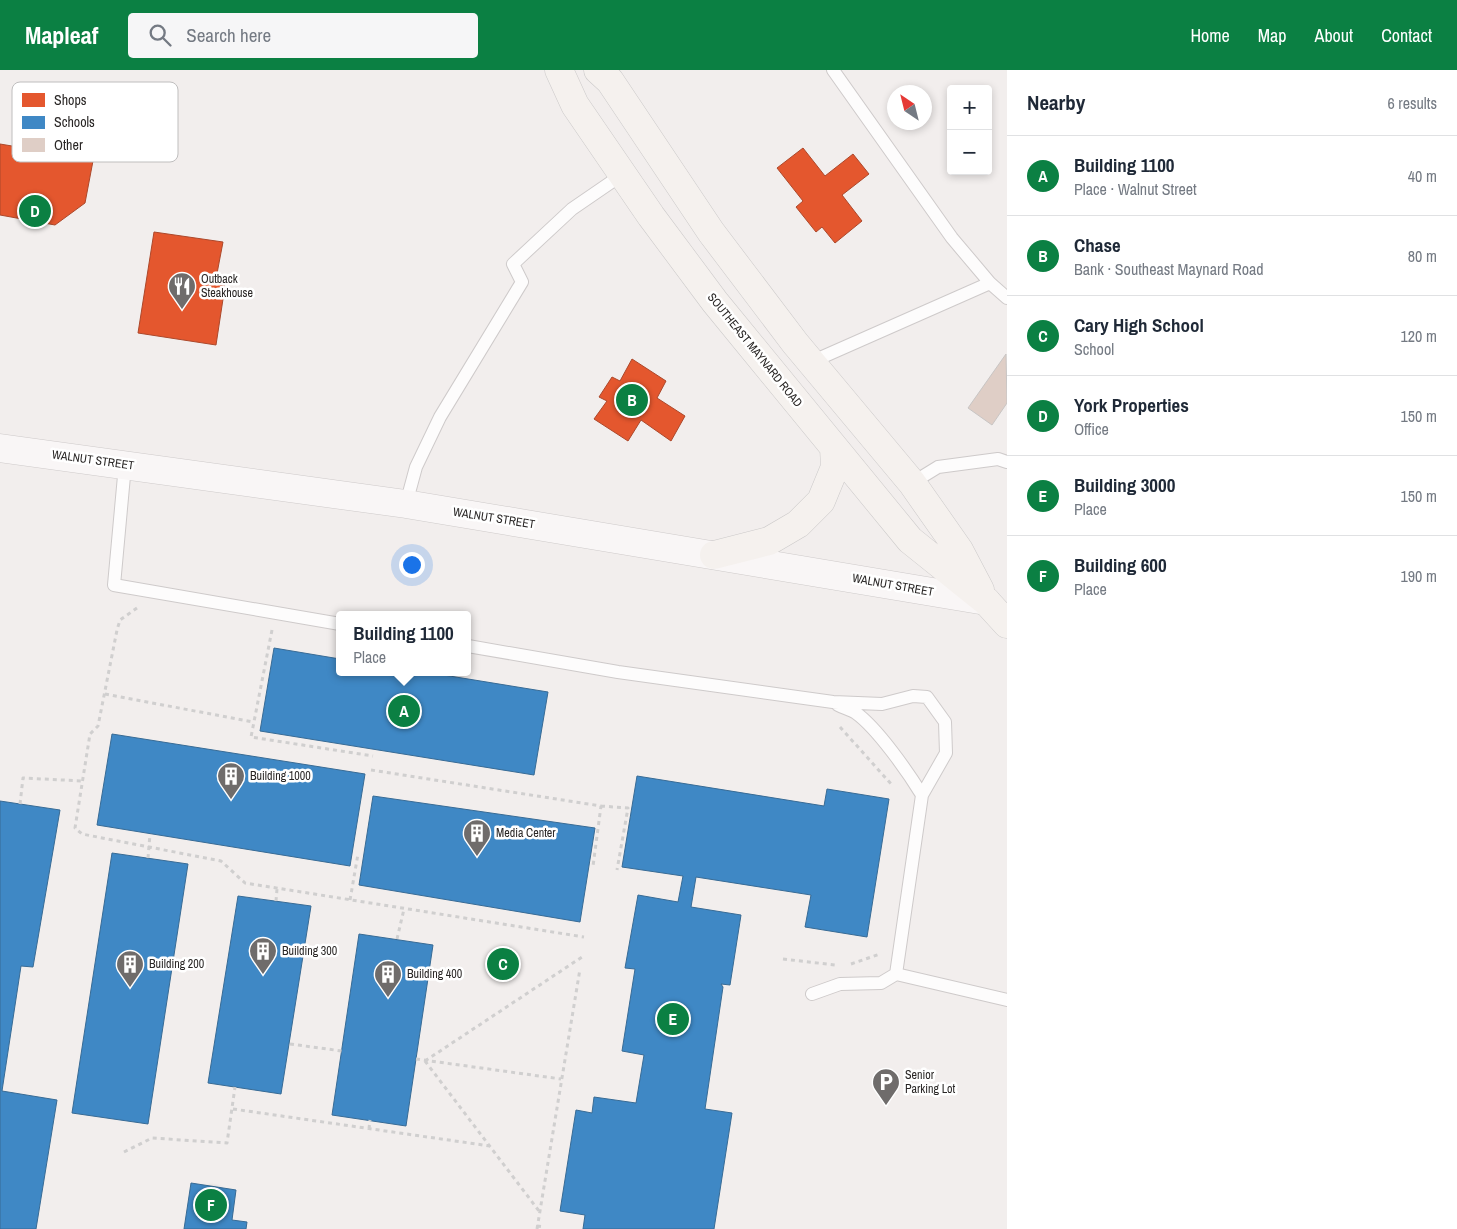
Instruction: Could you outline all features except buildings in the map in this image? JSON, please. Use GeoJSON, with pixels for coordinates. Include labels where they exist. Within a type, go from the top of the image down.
{"type":"FeatureCollection","features":[{"type":"Feature","properties":{"kind":"main road","name":"SOUTHEAST MAYNARD ROAD"},"geometry":{"type":"LineString","coordinates":[[559,70],[575,105],[715,302],[910,540],[1000,603]]}},
{"type":"Feature","properties":{"kind":"main road","name":"SOUTHEAST MAYNARD ROAD"},"geometry":{"type":"LineString","coordinates":[[598,70],[610,81],[711,232],[811,362],[912,483],[959,550],[1000,603],[1007,624]]}},
{"type":"Feature","properties":{"kind":"main road","name":"WALNUT STREET"},"geometry":{"type":"LineString","coordinates":[[0,448],[406,504],[1000,603]]}},
{"type":"Feature","properties":{"kind":"main road"},"geometry":{"type":"LineString","coordinates":[[714,555],[769,541],[798,524],[821,501],[835,467],[834,448]]}},
{"type":"Feature","properties":{"kind":"lane"},"geometry":{"type":"LineString","coordinates":[[833,70],[952,238],[990,283],[1007,298]]}},
{"type":"Feature","properties":{"kind":"lane"},"geometry":{"type":"LineString","coordinates":[[406,504],[416,467],[440,417],[522,282],[513,264],[572,209],[623,174]]}},
{"type":"Feature","properties":{"kind":"lane"},"geometry":{"type":"LineString","coordinates":[[811,362],[990,283]]}},
{"type":"Feature","properties":{"kind":"lane"},"geometry":{"type":"LineString","coordinates":[[912,483],[938,467],[998,459],[1007,462]]}},
{"type":"Feature","properties":{"kind":"lane"},"geometry":{"type":"LineString","coordinates":[[125,465],[114,586],[336,623]]}},
{"type":"Feature","properties":{"kind":"lane"},"geometry":{"type":"LineString","coordinates":[[471,647],[618,672],[833,702],[882,704],[913,696],[927,697],[945,722],[946,753],[922,795],[896,974]]}},
{"type":"Feature","properties":{"kind":"lane"},"geometry":{"type":"LineString","coordinates":[[833,702],[856,713],[872,729],[922,795]]}},
{"type":"Feature","properties":{"kind":"lane"},"geometry":{"type":"LineString","coordinates":[[812,994],[840,984],[881,983],[896,974],[1007,1000]]}},
{"type":"Feature","properties":{"kind":"path"},"geometry":{"type":"LineString","coordinates":[[146,610],[136,608],[120,620],[98,726],[90,734],[75,828],[82,834],[221,861],[245,883],[584,937]]}},
{"type":"Feature","properties":{"kind":"path"},"geometry":{"type":"LineString","coordinates":[[262,629],[281,632]]}},
{"type":"Feature","properties":{"kind":"path"},"geometry":{"type":"LineString","coordinates":[[272,630],[251,737],[373,756]]}},
{"type":"Feature","properties":{"kind":"path"},"geometry":{"type":"LineString","coordinates":[[105,694],[254,722]]}},
{"type":"Feature","properties":{"kind":"path"},"geometry":{"type":"LineString","coordinates":[[833,723],[845,730],[897,792]]}},
{"type":"Feature","properties":{"kind":"path"},"geometry":{"type":"LineString","coordinates":[[371,770],[601,806],[628,808],[617,870]]}},
{"type":"Feature","properties":{"kind":"path"},"geometry":{"type":"LineString","coordinates":[[20,804],[23,778],[82,781]]}},
{"type":"Feature","properties":{"kind":"path"},"geometry":{"type":"LineString","coordinates":[[593,866],[601,806]]}},
{"type":"Feature","properties":{"kind":"path"},"geometry":{"type":"LineString","coordinates":[[148,858],[150,834]]}},
{"type":"Feature","properties":{"kind":"path"},"geometry":{"type":"LineString","coordinates":[[350,900],[358,854]]}},
{"type":"Feature","properties":{"kind":"path"},"geometry":{"type":"LineString","coordinates":[[276,901],[278,888]]}},
{"type":"Feature","properties":{"kind":"path"},"geometry":{"type":"LineString","coordinates":[[397,940],[404,908]]}},
{"type":"Feature","properties":{"kind":"path"},"geometry":{"type":"LineString","coordinates":[[783,959],[844,966],[876,957],[883,952]]}},
{"type":"Feature","properties":{"kind":"path"},"geometry":{"type":"LineString","coordinates":[[425,1060],[582,957]]}},
{"type":"Feature","properties":{"kind":"path"},"geometry":{"type":"LineString","coordinates":[[544,1227],[537,1228],[539,1211],[580,969]]}},
{"type":"Feature","properties":{"kind":"path"},"geometry":{"type":"LineString","coordinates":[[290,1044],[342,1050]]}},
{"type":"Feature","properties":{"kind":"path"},"geometry":{"type":"LineString","coordinates":[[416,1059],[561,1079]]}},
{"type":"Feature","properties":{"kind":"path"},"geometry":{"type":"LineString","coordinates":[[425,1060],[539,1211]]}},
{"type":"Feature","properties":{"kind":"path"},"geometry":{"type":"LineString","coordinates":[[124,1152],[152,1138],[227,1143],[235,1087]]}},
{"type":"Feature","properties":{"kind":"path"},"geometry":{"type":"LineString","coordinates":[[233,1110],[490,1146]]}},
{"type":"Feature","properties":{"kind":"path"},"geometry":{"type":"LineString","coordinates":[[369,1129],[370,1120]]}},
{"type":"Feature","properties":{"kind":"place","name":"York Properties"},"geometry":{"type":"Point","coordinates":[35,211]}},
{"type":"Feature","properties":{"kind":"place","name":"Outback Steakhouse"},"geometry":{"type":"Point","coordinates":[182,310]}},
{"type":"Feature","properties":{"kind":"place","name":"Chase"},"geometry":{"type":"Point","coordinates":[632,400]}},
{"type":"Feature","properties":{"kind":"place","name":"Building 1100"},"geometry":{"type":"Point","coordinates":[404,711]}},
{"type":"Feature","properties":{"kind":"place","name":"Building 1000"},"geometry":{"type":"Point","coordinates":[231,800]}},
{"type":"Feature","properties":{"kind":"place","name":"Media Center"},"geometry":{"type":"Point","coordinates":[477,857]}},
{"type":"Feature","properties":{"kind":"place","name":"Cary High School"},"geometry":{"type":"Point","coordinates":[503,964]}},
{"type":"Feature","properties":{"kind":"place","name":"Building 300"},"geometry":{"type":"Point","coordinates":[263,975]}},
{"type":"Feature","properties":{"kind":"place","name":"Building 200"},"geometry":{"type":"Point","coordinates":[130,988]}},
{"type":"Feature","properties":{"kind":"place","name":"Building 400"},"geometry":{"type":"Point","coordinates":[388,998]}},
{"type":"Feature","properties":{"kind":"place","name":"Building 3000"},"geometry":{"type":"Point","coordinates":[673,1019]}},
{"type":"Feature","properties":{"kind":"place","name":"Senior Parking Lot"},"geometry":{"type":"Point","coordinates":[886,1106]}},
{"type":"Feature","properties":{"kind":"place","name":"Building 600"},"geometry":{"type":"Point","coordinates":[211,1205]}}]}
